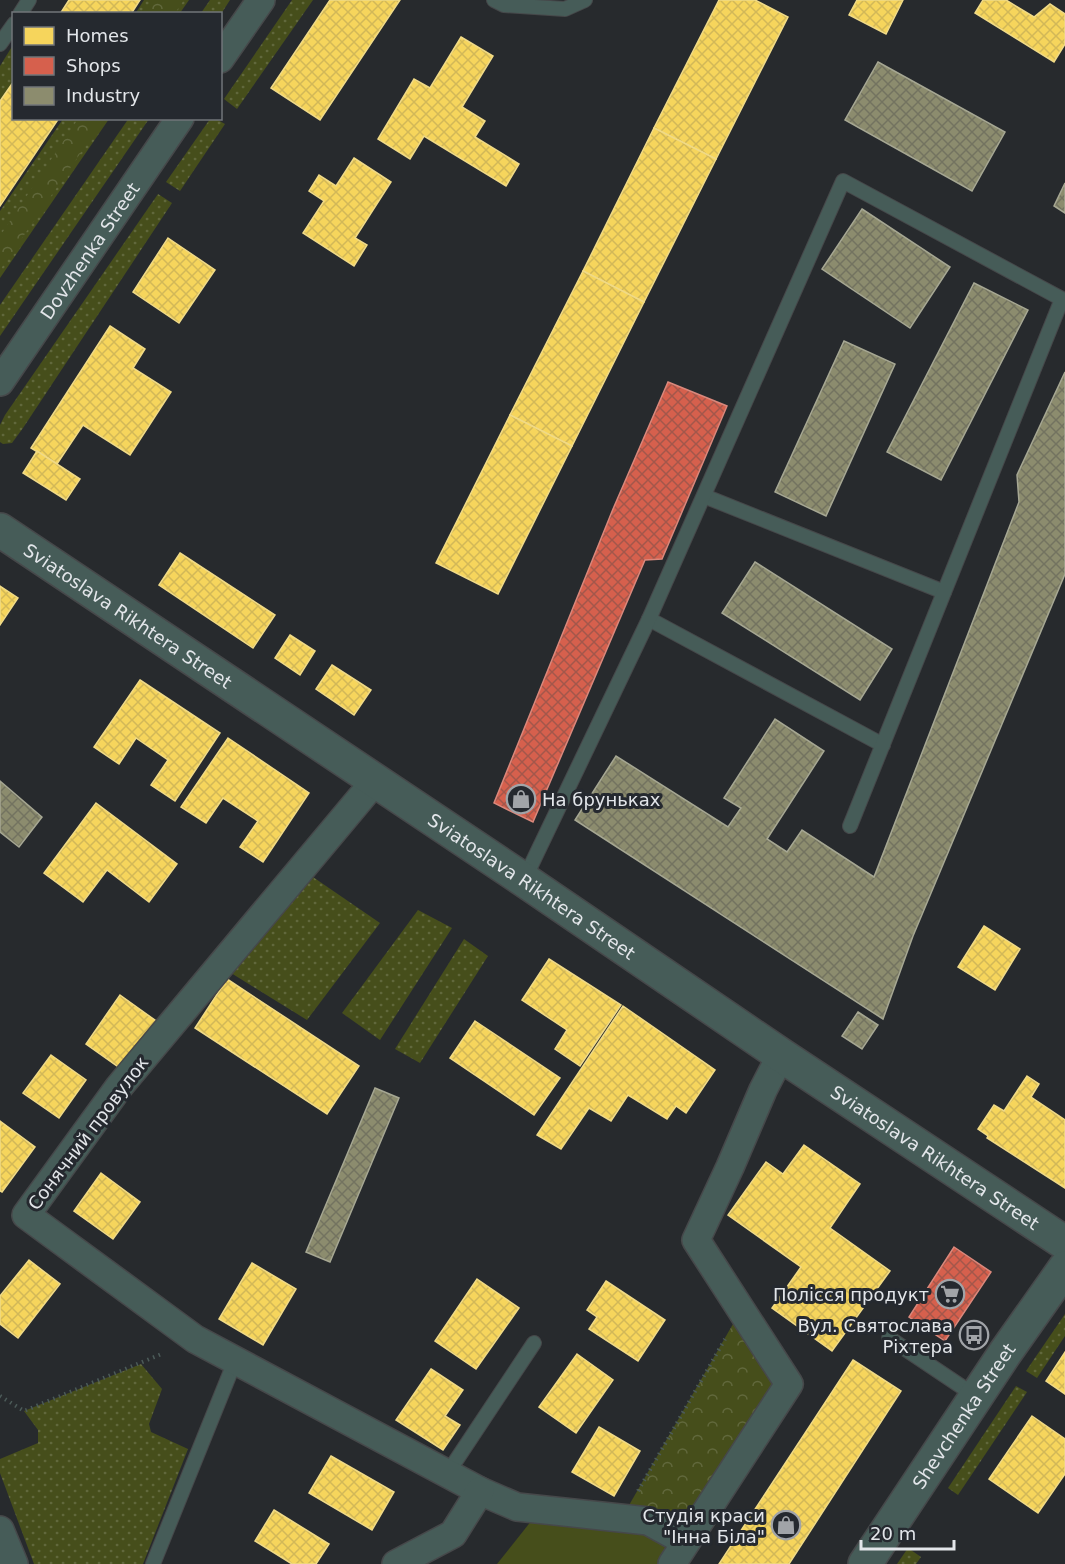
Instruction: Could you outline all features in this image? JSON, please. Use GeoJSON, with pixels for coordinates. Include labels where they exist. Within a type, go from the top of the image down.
{"type":"FeatureCollection","features":[{"type":"Feature","properties":{"kind":"street"},"geometry":{"type":"LineString","coordinates":[[222,56],[261,0]]}},
{"type":"Feature","properties":{"kind":"street","name":"Dovzhenka Street"},"geometry":{"type":"LineString","coordinates":[[0,382],[179,120]]}},
{"type":"Feature","properties":{"kind":"street","name":"Sviatoslava Rikhtera Street"},"geometry":{"type":"LineString","coordinates":[[0,530],[1065,1243]]}},
{"type":"Feature","properties":{"kind":"street","name":"Сонячний провулок"},"geometry":{"type":"LineString","coordinates":[[375,781],[119,1087],[26,1215],[195,1339],[447,1474],[517,1507],[648,1521],[679,1553]]}},
{"type":"Feature","properties":{"kind":"street"},"geometry":{"type":"LineString","coordinates":[[679,1553],[789,1384],[696,1240],[781,1055]]}},
{"type":"Feature","properties":{"kind":"street","name":"Shevchenka Street"},"geometry":{"type":"LineString","coordinates":[[865,1564],[1065,1268]]}},
{"type":"Feature","properties":{"kind":"street"},"geometry":{"type":"LineString","coordinates":[[396,1564],[453,1534],[480,1491]]}},
{"type":"Feature","properties":{"kind":"street"},"geometry":{"type":"LineString","coordinates":[[0,1530],[14,1564]]}},
{"type":"Feature","properties":{"kind":"lane"},"geometry":{"type":"LineString","coordinates":[[494,0],[504,5],[566,9],[585,0]]}},
{"type":"Feature","properties":{"kind":"lane"},"geometry":{"type":"LineString","coordinates":[[0,44],[12,27]]}},
{"type":"Feature","properties":{"kind":"lane"},"geometry":{"type":"LineString","coordinates":[[524,880],[649,619],[843,182],[1062,299],[850,826]]}},
{"type":"Feature","properties":{"kind":"lane"},"geometry":{"type":"LineString","coordinates":[[704,496],[944,592]]}},
{"type":"Feature","properties":{"kind":"lane"},"geometry":{"type":"LineString","coordinates":[[649,619],[882,745]]}},
{"type":"Feature","properties":{"kind":"lane"},"geometry":{"type":"LineString","coordinates":[[889,1338],[976,1397]]}},
{"type":"Feature","properties":{"kind":"lane"},"geometry":{"type":"LineString","coordinates":[[447,1474],[534,1343]]}},
{"type":"Feature","properties":{"kind":"lane"},"geometry":{"type":"LineString","coordinates":[[153,1564],[236,1361]]}},
{"type":"Feature","properties":{"kind":"path"},"geometry":{"type":"LineString","coordinates":[[622,1518],[742,1310]]}},
{"type":"Feature","properties":{"kind":"path"},"geometry":{"type":"LineString","coordinates":[[0,1396],[24,1411],[141,1365],[195,1339]]}},
{"type":"Feature","properties":{"kind":"green space"},"geometry":{"type":"Polygon","coordinates":[[[144,0],[189,0],[181,12],[136,12],[144,0]]]}},
{"type":"Feature","properties":{"kind":"green space"},"geometry":{"type":"Polygon","coordinates":[[[151,0],[184,0],[176,12],[145,12],[151,0]]]}},
{"type":"Feature","properties":{"kind":"green space"},"geometry":{"type":"Polygon","coordinates":[[[210,0],[230,0],[222,12],[202,12],[210,0]]]}},
{"type":"Feature","properties":{"kind":"green space"},"geometry":{"type":"Polygon","coordinates":[[[292,0],[313,0],[237,109],[224,99],[292,0]]]}},
{"type":"Feature","properties":{"kind":"green space"},"geometry":{"type":"Polygon","coordinates":[[[12,47],[12,85],[0,103],[0,66],[12,47]]]}},
{"type":"Feature","properties":{"kind":"green space"},"geometry":{"type":"Polygon","coordinates":[[[62,120],[108,120],[0,278],[0,211],[62,120]]]}},
{"type":"Feature","properties":{"kind":"green space"},"geometry":{"type":"Polygon","coordinates":[[[77,120],[103,120],[0,270],[0,236],[77,120]]]}},
{"type":"Feature","properties":{"kind":"green space"},"geometry":{"type":"Polygon","coordinates":[[[128,120],[148,120],[0,336],[0,305],[128,120]]]}},
{"type":"Feature","properties":{"kind":"green space"},"geometry":{"type":"Polygon","coordinates":[[[209,120],[218,120],[225,124],[180,191],[166,182],[209,120]]]}},
{"type":"Feature","properties":{"kind":"green space"},"geometry":{"type":"Polygon","coordinates":[[[158,194],[172,203],[23,428],[12,443],[3,444],[0,442],[0,425],[5,415],[158,194]]]}},
{"type":"Feature","properties":{"kind":"green space"},"geometry":{"type":"Polygon","coordinates":[[[310,875],[380,923],[307,1020],[231,973],[310,875]]]}},
{"type":"Feature","properties":{"kind":"green space"},"geometry":{"type":"Polygon","coordinates":[[[418,910],[452,928],[380,1040],[342,1013],[418,910]]]}},
{"type":"Feature","properties":{"kind":"green space"},"geometry":{"type":"Polygon","coordinates":[[[464,939],[488,956],[420,1063],[395,1049],[464,939]]]}},
{"type":"Feature","properties":{"kind":"green space"},"geometry":{"type":"Polygon","coordinates":[[[1065,1314],[1065,1336],[1037,1378],[1026,1371],[1065,1314]]]}},
{"type":"Feature","properties":{"kind":"green space"},"geometry":{"type":"Polygon","coordinates":[[[737,1317],[776,1378],[680,1529],[628,1507],[737,1317]]]}},
{"type":"Feature","properties":{"kind":"green space"},"geometry":{"type":"Polygon","coordinates":[[[141,1364],[162,1389],[149,1424],[151,1432],[188,1449],[143,1564],[34,1564],[0,1473],[0,1459],[38,1443],[38,1430],[24,1411],[141,1364]]]}},
{"type":"Feature","properties":{"kind":"green space"},"geometry":{"type":"Polygon","coordinates":[[[1016,1386],[1027,1392],[958,1495],[948,1488],[1016,1386]]]}},
{"type":"Feature","properties":{"kind":"green space"},"geometry":{"type":"Polygon","coordinates":[[[532,1520],[641,1527],[673,1544],[659,1564],[497,1564],[532,1520]]]}},
{"type":"Feature","properties":{"kind":"green space"},"geometry":{"type":"Polygon","coordinates":[[[908,1548],[921,1557],[916,1564],[897,1564],[908,1548]]]}},
{"type":"Feature","properties":{"kind":"building: Homes"},"geometry":{"type":"Polygon","coordinates":[[[69,0],[140,0],[132,12],[61,12],[69,0]]]}},
{"type":"Feature","properties":{"kind":"building: Homes"},"geometry":{"type":"Polygon","coordinates":[[[330,0],[400,0],[320,120],[271,88],[330,0]]]}},
{"type":"Feature","properties":{"kind":"building: Homes"},"geometry":{"type":"Polygon","coordinates":[[[719,0],[755,0],[788,17],[716,159],[654,128],[719,0]]]}},
{"type":"Feature","properties":{"kind":"building: Homes"},"geometry":{"type":"Polygon","coordinates":[[[857,0],[903,0],[886,34],[849,15],[857,0]]]}},
{"type":"Feature","properties":{"kind":"building: Homes"},"geometry":{"type":"Polygon","coordinates":[[[983,0],[1006,0],[1034,17],[1050,4],[1065,14],[1065,44],[1054,62],[975,13],[983,0]]]}},
{"type":"Feature","properties":{"kind":"building: Homes"},"geometry":{"type":"Polygon","coordinates":[[[461,37],[493,56],[462,107],[485,121],[475,137],[519,164],[506,186],[424,136],[410,159],[378,139],[414,79],[430,88],[461,37]]]}},
{"type":"Feature","properties":{"kind":"building: Homes"},"geometry":{"type":"Polygon","coordinates":[[[12,84],[12,120],[58,120],[0,206],[0,101],[12,84]]]}},
{"type":"Feature","properties":{"kind":"building: Homes"},"geometry":{"type":"Polygon","coordinates":[[[654,128],[716,159],[644,302],[583,271],[654,128]]]}},
{"type":"Feature","properties":{"kind":"building: Homes"},"geometry":{"type":"Polygon","coordinates":[[[354,158],[391,182],[355,238],[367,245],[354,266],[303,233],[324,201],[309,191],[319,175],[336,186],[354,158]]]}},
{"type":"Feature","properties":{"kind":"building: Homes"},"geometry":{"type":"Polygon","coordinates":[[[168,238],[215,270],[179,323],[133,292],[168,238]]]}},
{"type":"Feature","properties":{"kind":"building: Homes"},"geometry":{"type":"Polygon","coordinates":[[[583,271],[644,302],[572,446],[510,415],[583,271]]]}},
{"type":"Feature","properties":{"kind":"building: Homes"},"geometry":{"type":"Polygon","coordinates":[[[110,326],[145,349],[133,368],[171,392],[130,455],[83,425],[57,464],[31,448],[110,326]]]}},
{"type":"Feature","properties":{"kind":"building: Homes"},"geometry":{"type":"Polygon","coordinates":[[[510,415],[572,446],[498,594],[436,563],[510,415]]]}},
{"type":"Feature","properties":{"kind":"building: Homes"},"geometry":{"type":"Polygon","coordinates":[[[37,451],[80,479],[66,500],[23,473],[37,451]]]}},
{"type":"Feature","properties":{"kind":"building: Homes"},"geometry":{"type":"Polygon","coordinates":[[[180,553],[275,615],[253,648],[159,585],[180,553]]]}},
{"type":"Feature","properties":{"kind":"building: Homes"},"geometry":{"type":"Polygon","coordinates":[[[0,586],[18,598],[0,625],[0,586]]]}},
{"type":"Feature","properties":{"kind":"building: Homes"},"geometry":{"type":"Polygon","coordinates":[[[290,635],[315,651],[300,675],[275,658],[290,635]]]}},
{"type":"Feature","properties":{"kind":"building: Homes"},"geometry":{"type":"Polygon","coordinates":[[[332,665],[371,690],[354,715],[316,689],[332,665]]]}},
{"type":"Feature","properties":{"kind":"building: Homes"},"geometry":{"type":"Polygon","coordinates":[[[140,680],[220,733],[175,801],[151,785],[168,760],[136,738],[119,764],[94,747],[140,680]]]}},
{"type":"Feature","properties":{"kind":"building: Homes"},"geometry":{"type":"Polygon","coordinates":[[[228,738],[309,793],[263,862],[240,847],[258,821],[223,798],[206,823],[181,807],[228,738]]]}},
{"type":"Feature","properties":{"kind":"building: Homes"},"geometry":{"type":"Polygon","coordinates":[[[96,803],[177,864],[149,902],[107,870],[83,902],[44,873],[96,803]]]}},
{"type":"Feature","properties":{"kind":"building: Homes"},"geometry":{"type":"Polygon","coordinates":[[[984,926],[1020,949],[995,990],[958,967],[984,926]]]}},
{"type":"Feature","properties":{"kind":"building: Homes"},"geometry":{"type":"Polygon","coordinates":[[[549,959],[621,1005],[580,1066],[555,1049],[567,1030],[522,1000],[549,959]]]}},
{"type":"Feature","properties":{"kind":"building: Homes"},"geometry":{"type":"Polygon","coordinates":[[[227,979],[359,1066],[327,1114],[195,1028],[227,979]]]}},
{"type":"Feature","properties":{"kind":"building: Homes"},"geometry":{"type":"Polygon","coordinates":[[[120,995],[159,1023],[124,1071],[86,1044],[120,995]]]}},
{"type":"Feature","properties":{"kind":"building: Homes"},"geometry":{"type":"Polygon","coordinates":[[[623,1006],[715,1070],[686,1113],[676,1106],[667,1119],[628,1095],[611,1121],[589,1108],[561,1149],[537,1135],[623,1006]]]}},
{"type":"Feature","properties":{"kind":"building: Homes"},"geometry":{"type":"Polygon","coordinates":[[[475,1021],[560,1078],[534,1115],[450,1058],[475,1021]]]}},
{"type":"Feature","properties":{"kind":"building: Homes"},"geometry":{"type":"Polygon","coordinates":[[[51,1055],[86,1080],[59,1118],[23,1093],[51,1055]]]}},
{"type":"Feature","properties":{"kind":"building: Homes"},"geometry":{"type":"Polygon","coordinates":[[[1027,1076],[1039,1084],[1031,1097],[1065,1120],[1065,1188],[987,1138],[988,1136],[978,1129],[994,1105],[1004,1111],[1027,1076]]]}},
{"type":"Feature","properties":{"kind":"building: Homes"},"geometry":{"type":"Polygon","coordinates":[[[0,1121],[35,1147],[2,1192],[0,1191],[0,1121]]]}},
{"type":"Feature","properties":{"kind":"building: Homes"},"geometry":{"type":"Polygon","coordinates":[[[804,1145],[860,1184],[830,1228],[890,1271],[832,1351],[772,1308],[801,1267],[728,1215],[766,1162],[783,1174],[804,1145]]]}},
{"type":"Feature","properties":{"kind":"building: Homes"},"geometry":{"type":"Polygon","coordinates":[[[101,1173],[140,1202],[113,1239],[74,1211],[101,1173]]]}},
{"type":"Feature","properties":{"kind":"building: Homes"},"geometry":{"type":"Polygon","coordinates":[[[29,1260],[60,1284],[18,1338],[0,1324],[0,1296],[29,1260]]]}},
{"type":"Feature","properties":{"kind":"building: Homes"},"geometry":{"type":"Polygon","coordinates":[[[252,1263],[296,1289],[263,1345],[219,1319],[252,1263]]]}},
{"type":"Feature","properties":{"kind":"building: Homes"},"geometry":{"type":"Polygon","coordinates":[[[477,1279],[519,1308],[476,1369],[435,1341],[477,1279]]]}},
{"type":"Feature","properties":{"kind":"building: Homes"},"geometry":{"type":"Polygon","coordinates":[[[606,1281],[665,1320],[638,1361],[589,1329],[597,1317],[587,1310],[606,1281]]]}},
{"type":"Feature","properties":{"kind":"building: Homes"},"geometry":{"type":"Polygon","coordinates":[[[1065,1352],[1065,1394],[1046,1381],[1065,1352]]]}},
{"type":"Feature","properties":{"kind":"building: Homes"},"geometry":{"type":"Polygon","coordinates":[[[577,1354],[613,1380],[576,1433],[539,1407],[577,1354]]]}},
{"type":"Feature","properties":{"kind":"building: Homes"},"geometry":{"type":"Polygon","coordinates":[[[853,1360],[901,1391],[789,1564],[719,1564],[853,1360]]]}},
{"type":"Feature","properties":{"kind":"building: Homes"},"geometry":{"type":"Polygon","coordinates":[[[431,1369],[463,1390],[445,1416],[460,1425],[443,1450],[396,1420],[431,1369]]]}},
{"type":"Feature","properties":{"kind":"building: Homes"},"geometry":{"type":"Polygon","coordinates":[[[1032,1416],[1065,1439],[1065,1474],[1038,1513],[989,1479],[1032,1416]]]}},
{"type":"Feature","properties":{"kind":"building: Homes"},"geometry":{"type":"Polygon","coordinates":[[[599,1427],[640,1451],[614,1496],[572,1472],[599,1427]]]}},
{"type":"Feature","properties":{"kind":"building: Homes"},"geometry":{"type":"Polygon","coordinates":[[[331,1456],[394,1492],[372,1530],[309,1493],[331,1456]]]}},
{"type":"Feature","properties":{"kind":"building: Homes"},"geometry":{"type":"Polygon","coordinates":[[[274,1510],[329,1544],[316,1564],[292,1564],[255,1541],[274,1510]]]}},
{"type":"Feature","properties":{"kind":"building: Shops"},"geometry":{"type":"Polygon","coordinates":[[[668,382],[727,406],[662,559],[645,560],[533,822],[494,803],[613,509],[668,382]]]}},
{"type":"Feature","properties":{"kind":"building: Shops","name":"Полісся продукт"},"geometry":{"type":"Polygon","coordinates":[[[954,1247],[991,1272],[945,1341],[909,1317],[954,1247]]]}},
{"type":"Feature","properties":{"kind":"building: Industry"},"geometry":{"type":"Polygon","coordinates":[[[878,62],[1005,132],[972,191],[845,120],[878,62]]]}},
{"type":"Feature","properties":{"kind":"building: Industry"},"geometry":{"type":"Polygon","coordinates":[[[1065,183],[1065,213],[1054,206],[1065,183]]]}},
{"type":"Feature","properties":{"kind":"building: Industry"},"geometry":{"type":"Polygon","coordinates":[[[862,209],[950,267],[910,328],[822,269],[862,209]]]}},
{"type":"Feature","properties":{"kind":"building: Industry"},"geometry":{"type":"Polygon","coordinates":[[[974,283],[1028,310],[941,480],[887,452],[974,283]]]}},
{"type":"Feature","properties":{"kind":"building: Industry"},"geometry":{"type":"Polygon","coordinates":[[[844,341],[895,364],[826,516],[775,492],[844,341]]]}},
{"type":"Feature","properties":{"kind":"building: Industry"},"geometry":{"type":"Polygon","coordinates":[[[1065,372],[1065,574],[913,936],[883,1019],[575,820],[616,756],[728,827],[741,808],[724,798],[775,719],[824,751],[767,839],[787,852],[802,830],[874,877],[1019,502],[1017,475],[1065,372]]]}},
{"type":"Feature","properties":{"kind":"building: Industry"},"geometry":{"type":"Polygon","coordinates":[[[755,562],[892,649],[860,700],[722,613],[755,562]]]}},
{"type":"Feature","properties":{"kind":"building: Industry"},"geometry":{"type":"Polygon","coordinates":[[[0,781],[42,817],[19,847],[0,832],[0,781]]]}},
{"type":"Feature","properties":{"kind":"building: Industry"},"geometry":{"type":"Polygon","coordinates":[[[858,1012],[878,1025],[862,1049],[842,1036],[858,1012]]]}},
{"type":"Feature","properties":{"kind":"building: Industry"},"geometry":{"type":"Polygon","coordinates":[[[375,1088],[399,1098],[330,1262],[306,1252],[375,1088]]]}},
{"type":"Feature","properties":{"kind":"place","name":"На бруньках"},"geometry":{"type":"Point","coordinates":[521,799]}},
{"type":"Feature","properties":{"kind":"place","name":"Полісся продукт"},"geometry":{"type":"Point","coordinates":[950,1294]}},
{"type":"Feature","properties":{"kind":"place","name":"Вул. Святослава Ріхтера"},"geometry":{"type":"Point","coordinates":[974,1335]}},
{"type":"Feature","properties":{"kind":"place","name":"Студія краси \"Інна Біла\""},"geometry":{"type":"Point","coordinates":[786,1525]}}]}
